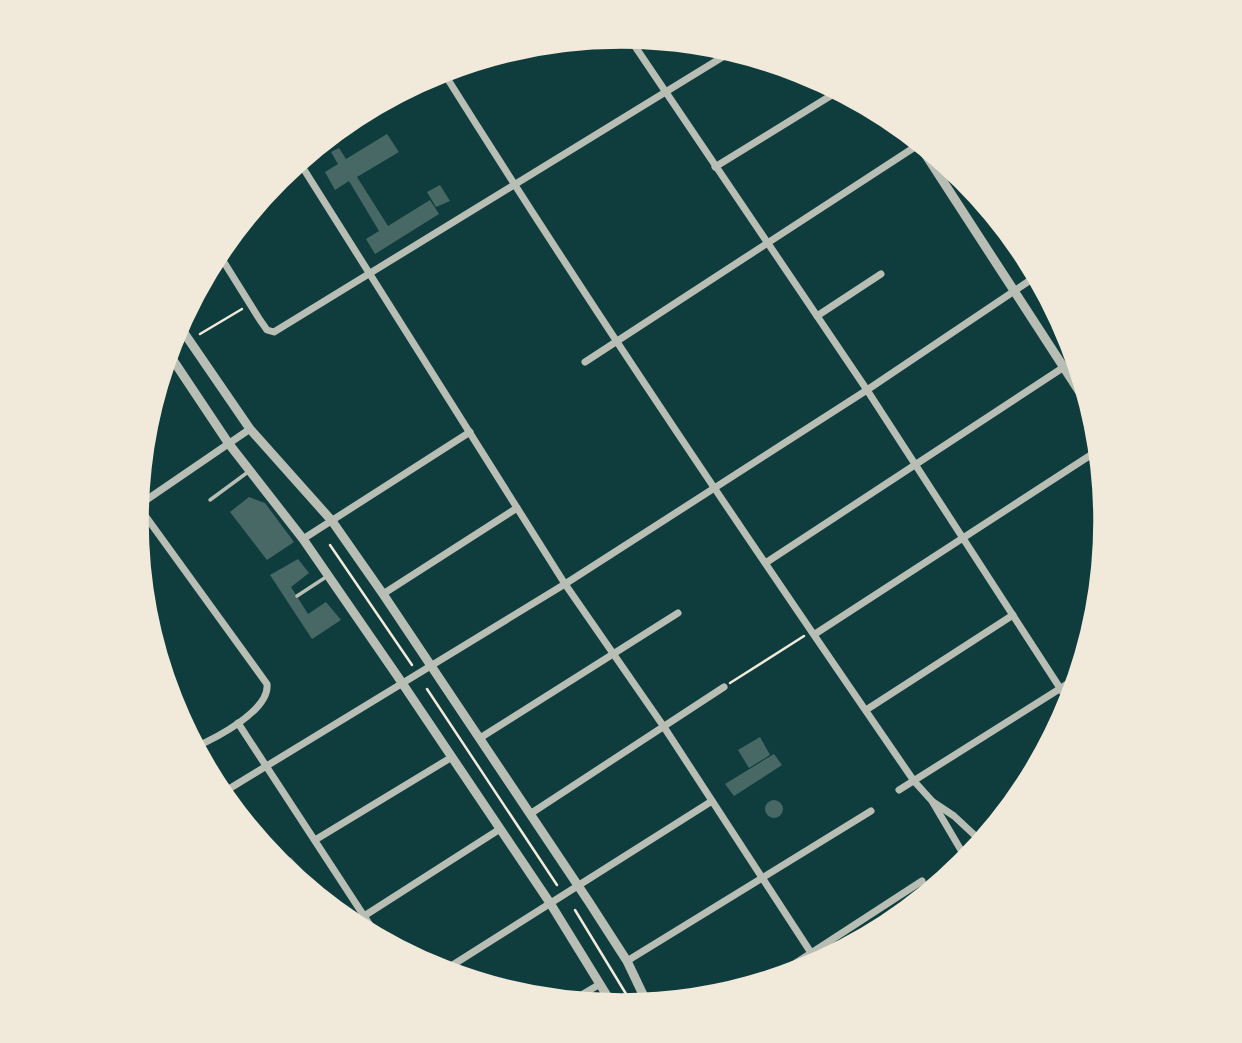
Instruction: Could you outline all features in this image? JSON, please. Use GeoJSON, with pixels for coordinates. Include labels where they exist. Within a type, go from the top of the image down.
{"type":"FeatureCollection","features":[{"type":"Feature","properties":{"kind":"street"},"geometry":{"type":"LineString","coordinates":[[635,47],[867,390],[1063,693]]}},
{"type":"Feature","properties":{"kind":"street"},"geometry":{"type":"LineString","coordinates":[[224,262],[267,330],[274,332],[369,271],[721,58]]}},
{"type":"Feature","properties":{"kind":"street"},"geometry":{"type":"LineString","coordinates":[[448,80],[514,185],[914,781],[932,801],[962,851]]}},
{"type":"Feature","properties":{"kind":"street"},"geometry":{"type":"LineString","coordinates":[[715,167],[831,96]]}},
{"type":"Feature","properties":{"kind":"street"},"geometry":{"type":"LineString","coordinates":[[585,362],[913,148]]}},
{"type":"Feature","properties":{"kind":"street"},"geometry":{"type":"LineString","coordinates":[[936,167],[1074,383]]}},
{"type":"Feature","properties":{"kind":"street"},"geometry":{"type":"LineString","coordinates":[[304,169],[565,584],[664,727],[811,953]]}},
{"type":"Feature","properties":{"kind":"street"},"geometry":{"type":"LineString","coordinates":[[817,316],[881,274]]}},
{"type":"Feature","properties":{"kind":"street"},"geometry":{"type":"LineString","coordinates":[[230,789],[565,584],[867,390],[1030,280]]}},
{"type":"Feature","properties":{"kind":"street"},"geometry":{"type":"LineString","coordinates":[[185,335],[250,429],[332,521],[383,594],[627,961],[643,995]]}},
{"type":"Feature","properties":{"kind":"street"},"geometry":{"type":"LineString","coordinates":[[175,362],[229,443],[303,540],[403,685],[550,903],[607,996]]}},
{"type":"Feature","properties":{"kind":"street"},"geometry":{"type":"LineString","coordinates":[[767,562],[1064,367]]}},
{"type":"Feature","properties":{"kind":"street"},"geometry":{"type":"LineString","coordinates":[[148,498],[250,429]]}},
{"type":"Feature","properties":{"kind":"street"},"geometry":{"type":"LineString","coordinates":[[303,540],[470,432]]}},
{"type":"Feature","properties":{"kind":"street"},"geometry":{"type":"LineString","coordinates":[[814,632],[963,540],[1090,455]]}},
{"type":"Feature","properties":{"kind":"street"},"geometry":{"type":"LineString","coordinates":[[383,594],[517,508]]}},
{"type":"Feature","properties":{"kind":"street"},"geometry":{"type":"LineString","coordinates":[[147,519],[267,684],[264,700],[239,723],[202,743]]}},
{"type":"Feature","properties":{"kind":"street"},"geometry":{"type":"LineString","coordinates":[[480,738],[678,613]]}},
{"type":"Feature","properties":{"kind":"street"},"geometry":{"type":"LineString","coordinates":[[866,710],[1013,615]]}},
{"type":"Feature","properties":{"kind":"street"},"geometry":{"type":"LineString","coordinates":[[899,790],[1066,685]]}},
{"type":"Feature","properties":{"kind":"street"},"geometry":{"type":"LineString","coordinates":[[530,814],[724,687]]}},
{"type":"Feature","properties":{"kind":"street"},"geometry":{"type":"LineString","coordinates":[[239,723],[368,922]]}},
{"type":"Feature","properties":{"kind":"street"},"geometry":{"type":"LineString","coordinates":[[316,840],[452,757]]}},
{"type":"Feature","properties":{"kind":"street"},"geometry":{"type":"LineString","coordinates":[[452,965],[712,801]]}},
{"type":"Feature","properties":{"kind":"street"},"geometry":{"type":"LineString","coordinates":[[932,801],[954,816],[976,836]]}},
{"type":"Feature","properties":{"kind":"street"},"geometry":{"type":"LineString","coordinates":[[627,961],[871,811]]}},
{"type":"Feature","properties":{"kind":"street"},"geometry":{"type":"LineString","coordinates":[[361,918],[500,829]]}},
{"type":"Feature","properties":{"kind":"street"},"geometry":{"type":"LineString","coordinates":[[798,962],[922,881]]}},
{"type":"Feature","properties":{"kind":"street"},"geometry":{"type":"LineString","coordinates":[[583,994],[600,984]]}},
{"type":"Feature","properties":{"kind":"lane"},"geometry":{"type":"LineString","coordinates":[[210,500],[250,471]]}},
{"type":"Feature","properties":{"kind":"lane"},"geometry":{"type":"LineString","coordinates":[[297,596],[328,576]]}},
{"type":"Feature","properties":{"kind":"path"},"geometry":{"type":"LineString","coordinates":[[200,334],[251,304]]}},
{"type":"Feature","properties":{"kind":"path"},"geometry":{"type":"LineString","coordinates":[[330,545],[412,665]]}},
{"type":"Feature","properties":{"kind":"path"},"geometry":{"type":"LineString","coordinates":[[724,687],[814,632]]}},
{"type":"Feature","properties":{"kind":"path"},"geometry":{"type":"LineString","coordinates":[[427,689],[557,885]]}},
{"type":"Feature","properties":{"kind":"path"},"geometry":{"type":"LineString","coordinates":[[575,910],[627,996]]}},
{"type":"Feature","properties":{"kind":"building"},"geometry":{"type":"Polygon","coordinates":[[[387,134],[399,152],[357,177],[388,226],[430,200],[439,214],[375,254],[366,239],[379,231],[349,181],[335,190],[325,172],[338,164],[331,152],[339,148],[346,159],[387,134]]]}},
{"type":"Feature","properties":{"kind":"building"},"geometry":{"type":"Polygon","coordinates":[[[440,185],[450,201],[436,207],[427,192],[440,185]]]}},
{"type":"Feature","properties":{"kind":"building"},"geometry":{"type":"Polygon","coordinates":[[[249,497],[265,503],[294,542],[267,560],[230,512],[249,497]]]}},
{"type":"Feature","properties":{"kind":"building"},"geometry":{"type":"Polygon","coordinates":[[[298,559],[309,573],[291,587],[308,614],[326,602],[341,620],[312,639],[270,575],[298,559]]]}},
{"type":"Feature","properties":{"kind":"building"},"geometry":{"type":"Polygon","coordinates":[[[760,737],[770,755],[749,768],[738,750],[760,737]]]}},
{"type":"Feature","properties":{"kind":"building"},"geometry":{"type":"Polygon","coordinates":[[[774,754],[782,765],[734,796],[725,784],[774,754]]]}},
{"type":"Feature","properties":{"kind":"building"},"geometry":{"type":"Polygon","coordinates":[[[774,800],[780,803],[783,809],[780,815],[774,818],[768,815],[765,809],[768,803],[774,800]]]}},
{"type":"Feature","properties":{"kind":"building"},"geometry":{"type":"Polygon","coordinates":[[[291,857],[313,882],[308,878],[288,859],[291,857]]]}}]}
